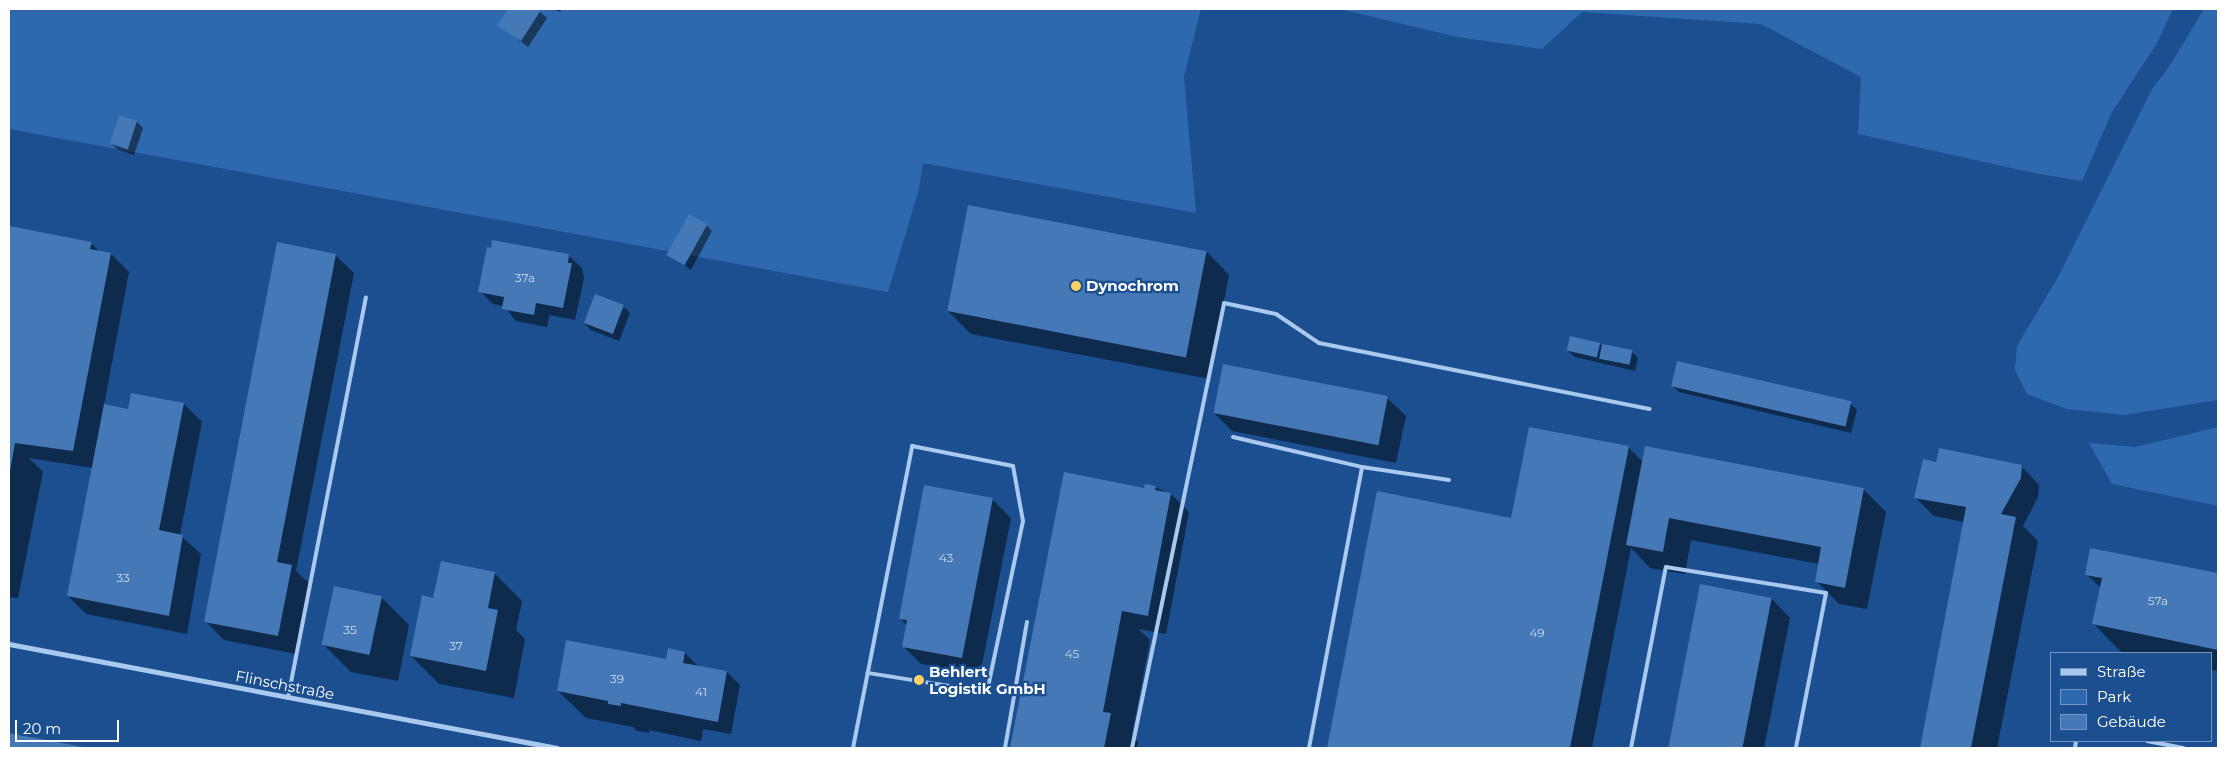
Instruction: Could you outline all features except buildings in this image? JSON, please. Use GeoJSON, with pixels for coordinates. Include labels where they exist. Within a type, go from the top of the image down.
{"type":"FeatureCollection","features":[{"type":"Feature","properties":{"kind":"street","name":"Flinschstraße"},"geometry":{"type":"LineString","coordinates":[[9,644],[557,748]]}},
{"type":"Feature","properties":{"kind":"lane"},"geometry":{"type":"LineString","coordinates":[[288,698],[366,298]]}},
{"type":"Feature","properties":{"kind":"lane"},"geometry":{"type":"LineString","coordinates":[[1132,748],[1224,303],[1276,314],[1319,342],[1649,409]]}},
{"type":"Feature","properties":{"kind":"lane"},"geometry":{"type":"LineString","coordinates":[[1233,436],[1362,467],[1449,480]]}},
{"type":"Feature","properties":{"kind":"lane"},"geometry":{"type":"LineString","coordinates":[[853,748],[912,446],[1013,466],[1023,521],[987,692],[868,673]]}},
{"type":"Feature","properties":{"kind":"lane"},"geometry":{"type":"LineString","coordinates":[[1309,748],[1362,467]]}},
{"type":"Feature","properties":{"kind":"lane"},"geometry":{"type":"LineString","coordinates":[[1631,748],[1666,567],[1826,593],[1796,748]]}},
{"type":"Feature","properties":{"kind":"lane"},"geometry":{"type":"LineString","coordinates":[[1005,748],[1027,622]]}},
{"type":"Feature","properties":{"kind":"lane"},"geometry":{"type":"LineString","coordinates":[[2152,742],[2183,748]]}},
{"type":"Feature","properties":{"kind":"green space"},"geometry":{"type":"Polygon","coordinates":[[[9,9],[1201,9],[1184,77],[1196,213],[923,163],[919,189],[888,292],[9,129],[9,9]]]}},
{"type":"Feature","properties":{"kind":"green space"},"geometry":{"type":"Polygon","coordinates":[[[1340,9],[2173,9],[2156,45],[2112,112],[2082,181],[2034,173],[1858,134],[1861,77],[1761,24],[1582,12],[1542,49],[1457,37],[1340,9]]]}},
{"type":"Feature","properties":{"kind":"green space"},"geometry":{"type":"Polygon","coordinates":[[[2204,9],[2218,9],[2218,400],[2124,415],[2067,409],[2027,394],[2015,370],[2017,346],[2058,277],[2152,89],[2167,70],[2204,9]]]}},
{"type":"Feature","properties":{"kind":"green space"},"geometry":{"type":"Polygon","coordinates":[[[2218,427],[2218,506],[2112,484],[2089,443],[2135,447],[2218,427]]]}},
{"type":"Feature","properties":{"kind":"place","name":"Dynochrom"},"geometry":{"type":"Point","coordinates":[1076,286]}},
{"type":"Feature","properties":{"kind":"place","name":"Behlert Logistik GmbH"},"geometry":{"type":"Point","coordinates":[919,680]}}]}
